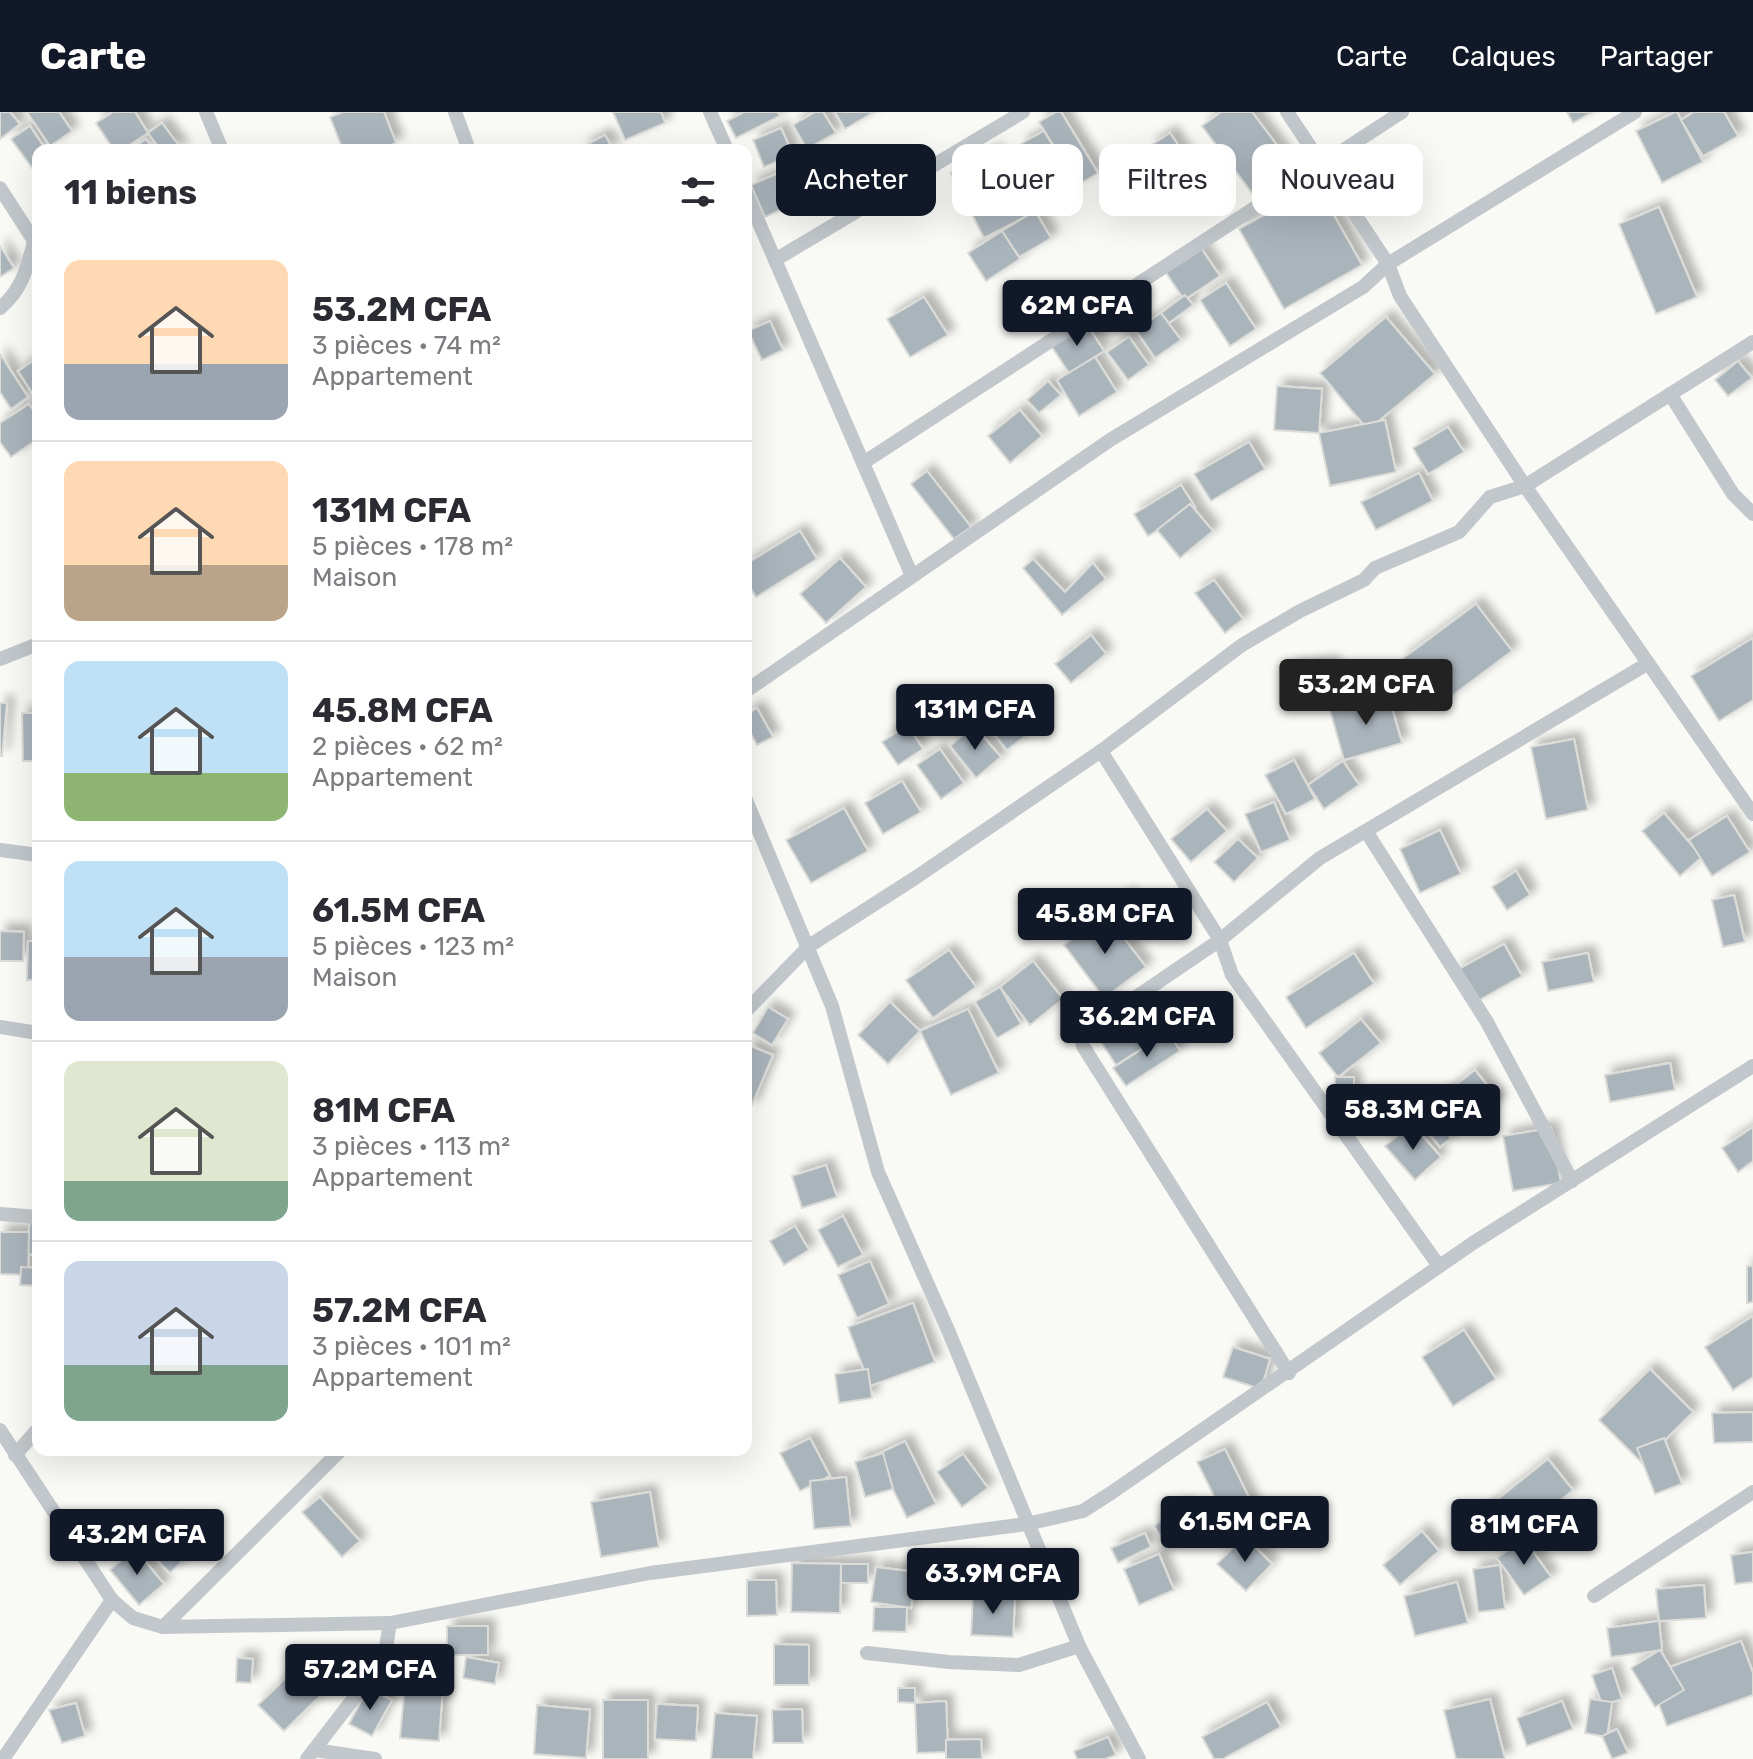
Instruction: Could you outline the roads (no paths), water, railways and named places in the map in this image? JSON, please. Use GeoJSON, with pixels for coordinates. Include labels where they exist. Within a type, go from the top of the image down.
{"type":"FeatureCollection","features":[{"type":"Feature","properties":{"kind":"street"},"geometry":{"type":"LineString","coordinates":[[206,112],[219,144]]}},
{"type":"Feature","properties":{"kind":"street"},"geometry":{"type":"LineString","coordinates":[[455,112],[467,144]]}},
{"type":"Feature","properties":{"kind":"street"},"geometry":{"type":"LineString","coordinates":[[710,112],[724,144]]}},
{"type":"Feature","properties":{"kind":"street"},"geometry":{"type":"LineString","coordinates":[[775,260],[1023,112]]}},
{"type":"Feature","properties":{"kind":"street"},"geometry":{"type":"LineString","coordinates":[[1287,112],[1308,144]]}},
{"type":"Feature","properties":{"kind":"street"},"geometry":{"type":"LineString","coordinates":[[1354,144],[1402,112]]}},
{"type":"Feature","properties":{"kind":"street"},"geometry":{"type":"LineString","coordinates":[[752,687],[1110,440],[1363,287],[1388,264],[1635,112]]}},
{"type":"Feature","properties":{"kind":"street"},"geometry":{"type":"LineString","coordinates":[[0,188],[32,238]]}},
{"type":"Feature","properties":{"kind":"street"},"geometry":{"type":"LineString","coordinates":[[752,207],[912,576]]}},
{"type":"Feature","properties":{"kind":"street"},"geometry":{"type":"LineString","coordinates":[[863,463],[1252,210]]}},
{"type":"Feature","properties":{"kind":"street"},"geometry":{"type":"LineString","coordinates":[[1356,216],[1388,264],[1400,296],[1525,486],[1753,814]]}},
{"type":"Feature","properties":{"kind":"street"},"geometry":{"type":"LineString","coordinates":[[0,308],[13,297],[24,279],[32,256]]}},
{"type":"Feature","properties":{"kind":"street"},"geometry":{"type":"LineString","coordinates":[[752,1005],[809,946],[1101,751],[1242,645],[1300,611],[1364,580],[1375,568],[1459,532],[1490,497],[1525,486],[1753,342]]}},
{"type":"Feature","properties":{"kind":"street"},"geometry":{"type":"LineString","coordinates":[[1670,394],[1733,494],[1753,514]]}},
{"type":"Feature","properties":{"kind":"street"},"geometry":{"type":"LineString","coordinates":[[0,659],[32,646]]}},
{"type":"Feature","properties":{"kind":"street"},"geometry":{"type":"LineString","coordinates":[[1289,1373],[1081,1037],[1220,940],[1320,858],[1647,664]]}},
{"type":"Feature","properties":{"kind":"street"},"geometry":{"type":"LineString","coordinates":[[1101,751],[1220,940],[1232,975],[1439,1266]]}},
{"type":"Feature","properties":{"kind":"street"},"geometry":{"type":"LineString","coordinates":[[752,814],[832,1006],[878,1172],[942,1315],[1079,1646],[1139,1759]]}},
{"type":"Feature","properties":{"kind":"street"},"geometry":{"type":"LineString","coordinates":[[1366,831],[1487,1022],[1572,1181]]}},
{"type":"Feature","properties":{"kind":"street"},"geometry":{"type":"LineString","coordinates":[[0,850],[32,854]]}},
{"type":"Feature","properties":{"kind":"street"},"geometry":{"type":"LineString","coordinates":[[0,1027],[32,1032]]}},
{"type":"Feature","properties":{"kind":"street"},"geometry":{"type":"LineString","coordinates":[[2,1440],[112,1600],[133,1618],[163,1627],[390,1623],[650,1573],[1027,1524],[1083,1511],[1289,1373],[1439,1266],[1753,1066]]}},
{"type":"Feature","properties":{"kind":"street"},"geometry":{"type":"LineString","coordinates":[[0,1214],[32,1217]]}},
{"type":"Feature","properties":{"kind":"street"},"geometry":{"type":"LineString","coordinates":[[15,1455],[32,1436]]}},
{"type":"Feature","properties":{"kind":"street"},"geometry":{"type":"LineString","coordinates":[[163,1627],[335,1456]]}},
{"type":"Feature","properties":{"kind":"street"},"geometry":{"type":"LineString","coordinates":[[1594,1596],[1753,1492]]}},
{"type":"Feature","properties":{"kind":"street"},"geometry":{"type":"LineString","coordinates":[[3,1759],[112,1600]]}},
{"type":"Feature","properties":{"kind":"street"},"geometry":{"type":"LineString","coordinates":[[310,1755],[384,1659],[390,1623]]}},
{"type":"Feature","properties":{"kind":"street"},"geometry":{"type":"LineString","coordinates":[[867,1653],[949,1662],[1019,1665],[1079,1646]]}},
{"type":"Feature","properties":{"kind":"street"},"geometry":{"type":"LineString","coordinates":[[310,1755],[375,1759]]}}]}
